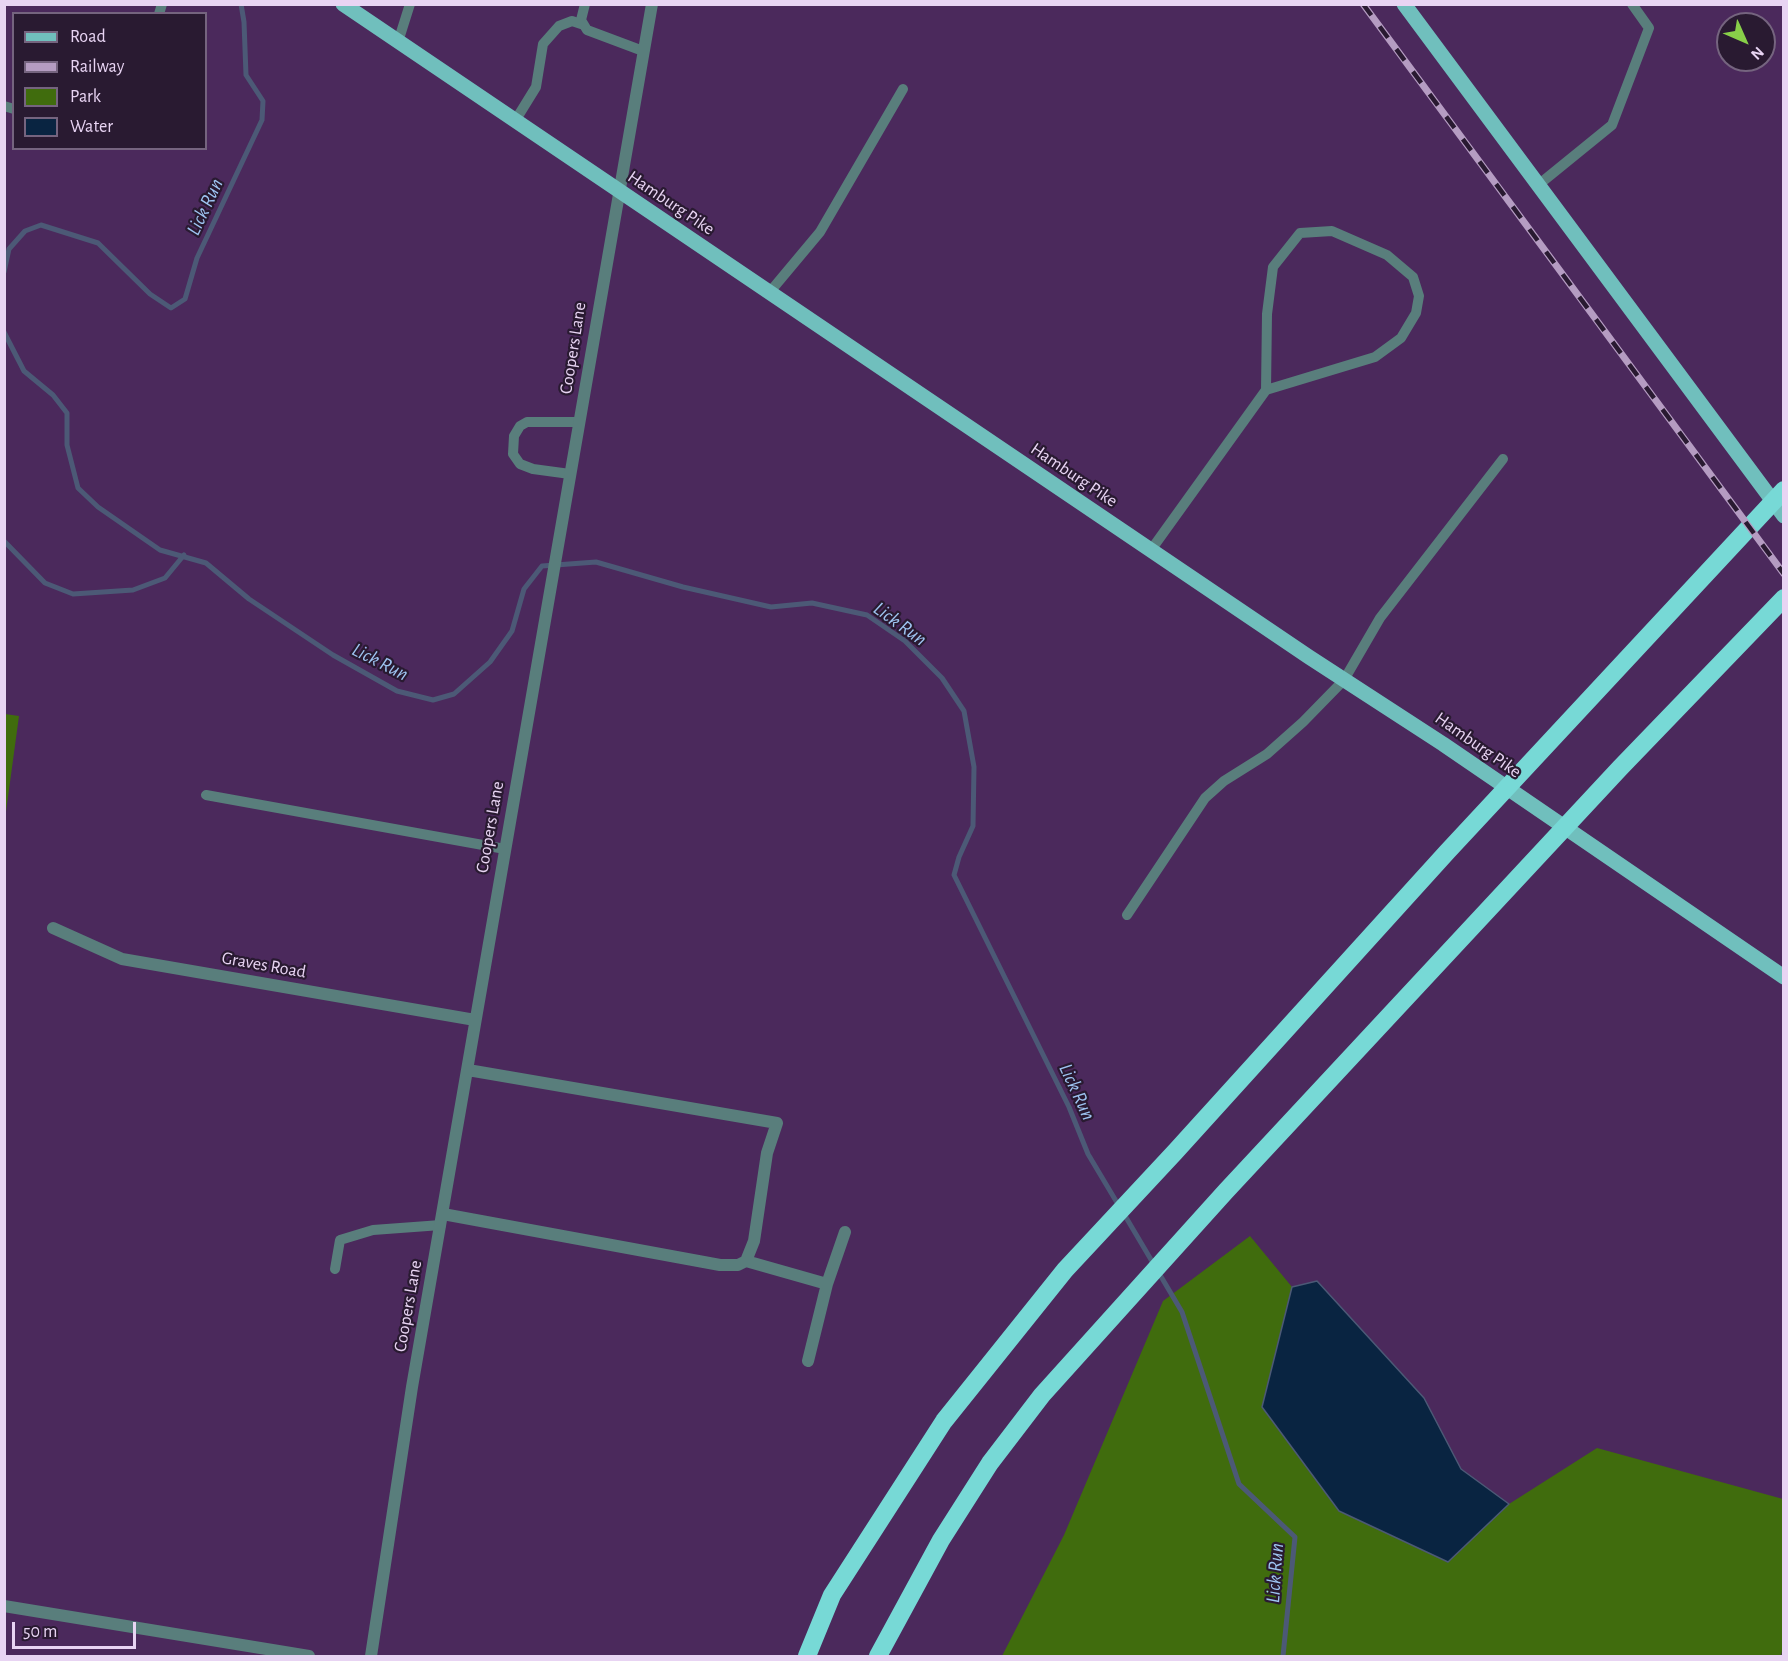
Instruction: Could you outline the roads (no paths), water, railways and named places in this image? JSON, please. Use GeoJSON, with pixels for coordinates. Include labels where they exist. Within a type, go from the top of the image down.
{"type":"FeatureCollection","features":[{"type":"Feature","properties":{"kind":"highway"},"geometry":{"type":"LineString","coordinates":[[807,1656],[832,1595],[944,1421],[1065,1270],[1447,852],[1784,490]]}},
{"type":"Feature","properties":{"kind":"highway"},"geometry":{"type":"LineString","coordinates":[[878,1656],[941,1540],[990,1462],[1042,1395],[1116,1309],[1620,768],[1784,598]]}},
{"type":"Feature","properties":{"kind":"main road","name":"Hamburg Pike"},"geometry":{"type":"LineString","coordinates":[[343,4],[1344,680],[1443,744],[1784,977]]}},
{"type":"Feature","properties":{"kind":"main road"},"geometry":{"type":"LineString","coordinates":[[1404,4],[1784,516]]}},
{"type":"Feature","properties":{"kind":"street","name":"Coopers Lane"},"geometry":{"type":"LineString","coordinates":[[371,1656],[412,1387],[552,582],[617,190],[652,4]]}},
{"type":"Feature","properties":{"kind":"street","name":"Graves Road"},"geometry":{"type":"LineString","coordinates":[[53,928],[122,959],[475,1020]]}},
{"type":"Feature","properties":{"kind":"street"},"geometry":{"type":"LineString","coordinates":[[468,1070],[777,1123],[767,1153],[754,1241],[746,1261]]}},
{"type":"Feature","properties":{"kind":"street"},"geometry":{"type":"LineString","coordinates":[[442,1219],[720,1265],[746,1261],[826,1284]]}},
{"type":"Feature","properties":{"kind":"street"},"geometry":{"type":"LineString","coordinates":[[808,1361],[826,1284],[845,1232]]}},
{"type":"Feature","properties":{"kind":"street"},"geometry":{"type":"LineString","coordinates":[[4,1606],[309,1656]]}},
{"type":"Feature","properties":{"kind":"lane"},"geometry":{"type":"LineString","coordinates":[[398,42],[410,4]]}},
{"type":"Feature","properties":{"kind":"lane"},"geometry":{"type":"LineString","coordinates":[[585,4],[581,20],[587,30],[643,51]]}},
{"type":"Feature","properties":{"kind":"lane"},"geometry":{"type":"LineString","coordinates":[[1537,186],[1612,125],[1649,28],[1632,4]]}},
{"type":"Feature","properties":{"kind":"lane"},"geometry":{"type":"LineString","coordinates":[[515,121],[536,87],[543,44],[559,26],[572,21],[584,25]]}},
{"type":"Feature","properties":{"kind":"lane"},"geometry":{"type":"LineString","coordinates":[[769,292],[820,232],[903,89]]}},
{"type":"Feature","properties":{"kind":"lane"},"geometry":{"type":"LineString","coordinates":[[1151,550],[1266,390],[1267,314],[1273,267],[1300,233],[1332,231],[1387,255],[1413,277],[1419,296],[1416,313],[1401,338],[1375,357],[1266,390]]}},
{"type":"Feature","properties":{"kind":"lane"},"geometry":{"type":"LineString","coordinates":[[570,474],[533,469],[520,464],[513,454],[514,436],[520,426],[527,422],[579,422]]}},
{"type":"Feature","properties":{"kind":"lane"},"geometry":{"type":"LineString","coordinates":[[1127,915],[1205,798],[1224,781],[1267,754],[1303,722],[1344,680],[1380,618],[1503,459]]}},
{"type":"Feature","properties":{"kind":"lane"},"geometry":{"type":"LineString","coordinates":[[206,795],[505,849]]}},
{"type":"Feature","properties":{"kind":"lane"},"geometry":{"type":"LineString","coordinates":[[335,1269],[340,1240],[373,1230],[442,1219]]}},
{"type":"Feature","properties":{"kind":"water"},"geometry":{"type":"Polygon","coordinates":[[[1317,1281],[1424,1398],[1461,1469],[1509,1504],[1448,1562],[1339,1511],[1262,1407],[1292,1287],[1317,1281]]]}},
{"type":"Feature","properties":{"kind":"waterway","name":"Lick Run"},"geometry":{"type":"LineString","coordinates":[[4,272],[9,249],[25,231],[41,225],[98,243],[150,294],[171,308],[185,299],[197,258],[262,120],[263,101],[246,75],[241,4]]}},
{"type":"Feature","properties":{"kind":"waterway","name":"Lick Run"},"geometry":{"type":"LineString","coordinates":[[4,332],[24,371],[53,395],[67,413],[67,445],[78,488],[98,507],[160,550],[206,563],[249,599],[333,655],[397,691],[433,700],[454,694],[490,662],[512,631],[524,589],[542,566],[596,562],[683,587],[771,607],[812,603],[867,615],[905,641],[942,678],[964,711],[974,767],[973,826],[959,857],[954,875],[1069,1107],[1088,1154],[1119,1206]]}},
{"type":"Feature","properties":{"kind":"waterway"},"geometry":{"type":"LineString","coordinates":[[4,541],[45,583],[73,594],[133,590],[165,578],[184,555]]}},
{"type":"Feature","properties":{"kind":"waterway","name":"Lick Run"},"geometry":{"type":"LineString","coordinates":[[1124,1214],[1182,1312],[1239,1484],[1295,1537],[1283,1656]]}},
{"type":"Feature","properties":{"kind":"railway"},"geometry":{"type":"LineString","coordinates":[[1363,4],[1784,574]]}}]}
